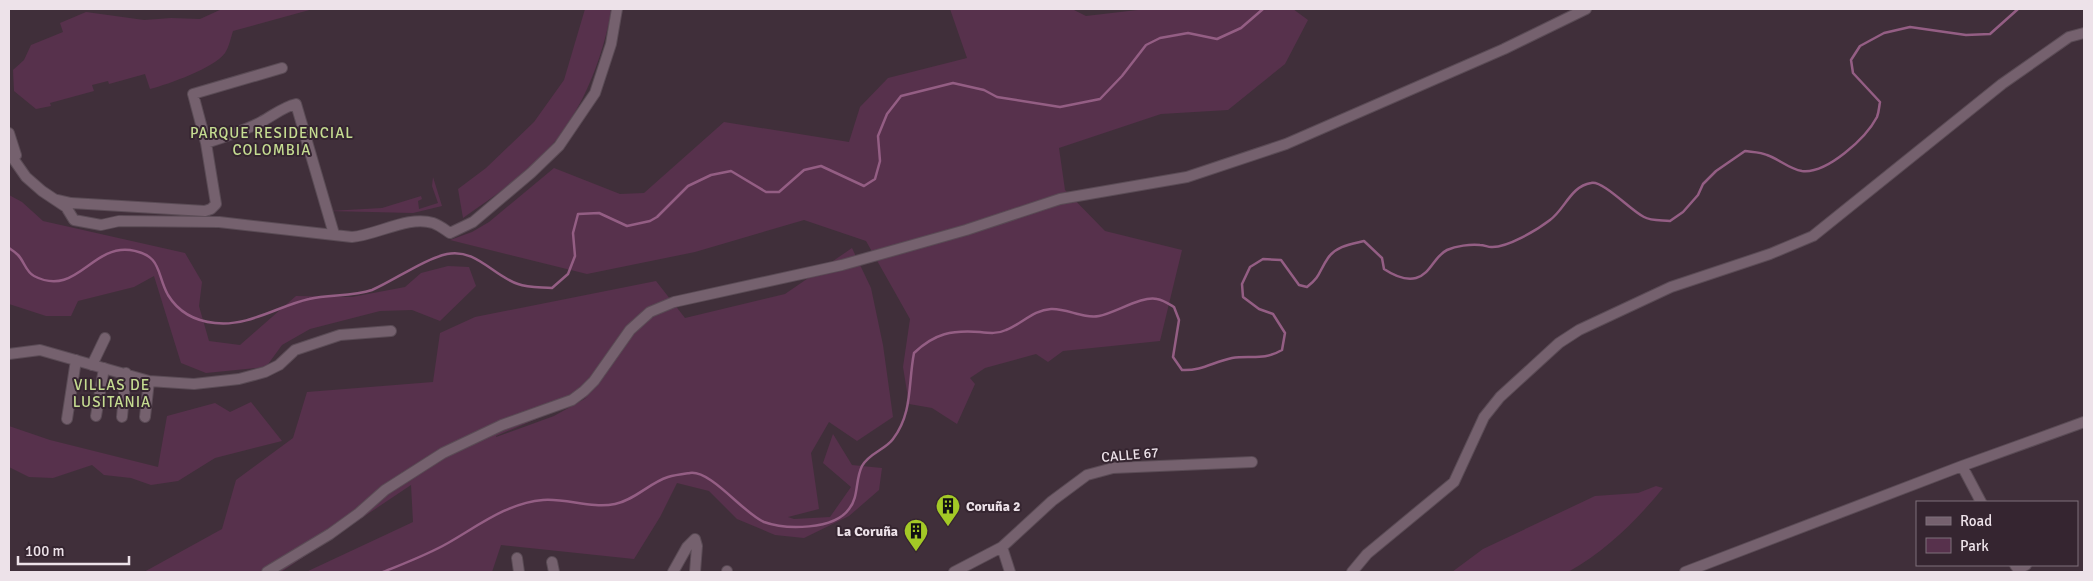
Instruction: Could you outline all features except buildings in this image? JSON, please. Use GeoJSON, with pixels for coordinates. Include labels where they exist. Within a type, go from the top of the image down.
{"type":"FeatureCollection","features":[{"type":"Feature","properties":{"kind":"street"},"geometry":{"type":"LineString","coordinates":[[9,133],[16,155],[10,157],[26,177],[66,208],[74,220],[101,225],[119,221],[219,222],[366,236],[422,220],[435,223],[450,233],[473,222],[531,173],[559,146],[595,93],[611,44],[617,9]]}},
{"type":"Feature","properties":{"kind":"street"},"geometry":{"type":"LineString","coordinates":[[267,572],[330,534],[359,513],[384,490],[443,453],[502,425],[572,400],[594,381],[630,330],[650,312],[674,302],[842,265],[966,230],[1060,199],[1188,177],[1286,144],[1504,49],[1586,9]]}},
{"type":"Feature","properties":{"kind":"street"},"geometry":{"type":"LineString","coordinates":[[1352,572],[1367,554],[1454,482],[1484,417],[1500,397],[1559,343],[1579,330],[1671,287],[1770,254],[1813,236],[2002,84],[2069,37],[2084,33]]}},
{"type":"Feature","properties":{"kind":"street"},"geometry":{"type":"LineString","coordinates":[[55,199],[71,203],[205,211],[211,208],[216,204],[206,143],[193,94],[282,68]]}},
{"type":"Feature","properties":{"kind":"street"},"geometry":{"type":"LineString","coordinates":[[206,143],[241,131],[261,122],[284,107],[296,104],[334,234]]}},
{"type":"Feature","properties":{"kind":"street"},"geometry":{"type":"LineString","coordinates":[[9,356],[36,350],[126,373],[149,381],[194,384],[238,379],[273,369],[295,350],[340,335],[391,332]]}},
{"type":"Feature","properties":{"kind":"street"},"geometry":{"type":"LineString","coordinates":[[92,365],[105,338]]}},
{"type":"Feature","properties":{"kind":"street"},"geometry":{"type":"LineString","coordinates":[[67,419],[76,360]]}},
{"type":"Feature","properties":{"kind":"street"},"geometry":{"type":"LineString","coordinates":[[96,416],[104,368]]}},
{"type":"Feature","properties":{"kind":"street"},"geometry":{"type":"LineString","coordinates":[[122,417],[126,373]]}},
{"type":"Feature","properties":{"kind":"street"},"geometry":{"type":"LineString","coordinates":[[145,417],[149,381]]}},
{"type":"Feature","properties":{"kind":"street"},"geometry":{"type":"LineString","coordinates":[[1685,572],[1962,466],[2084,422]]}},
{"type":"Feature","properties":{"kind":"street","name":"CALLE 67"},"geometry":{"type":"LineString","coordinates":[[954,572],[1002,547],[1052,501],[1087,474],[1114,468],[1252,462]]}},
{"type":"Feature","properties":{"kind":"street"},"geometry":{"type":"LineString","coordinates":[[1962,466],[1980,501]]}},
{"type":"Feature","properties":{"kind":"street"},"geometry":{"type":"LineString","coordinates":[[673,572],[687,546],[695,539],[697,546],[695,572]]}},
{"type":"Feature","properties":{"kind":"street"},"geometry":{"type":"LineString","coordinates":[[1002,547],[1010,572]]}},
{"type":"Feature","properties":{"kind":"street"},"geometry":{"type":"LineString","coordinates":[[517,558],[520,572]]}},
{"type":"Feature","properties":{"kind":"green space"},"geometry":{"type":"Polygon","coordinates":[[[222,9],[313,9],[233,31],[225,53],[219,59],[190,75],[150,89],[145,74],[109,84],[108,81],[92,85],[94,91],[50,103],[51,106],[36,109],[14,91],[13,70],[24,60],[31,45],[63,32],[60,23],[86,12],[144,20],[171,18],[200,19],[222,9]]]}},
{"type":"Feature","properties":{"kind":"green space"},"geometry":{"type":"Polygon","coordinates":[[[585,9],[610,9],[611,13],[592,79],[571,119],[544,155],[527,171],[463,218],[458,189],[486,168],[534,122],[564,80],[585,9]]]}},
{"type":"Feature","properties":{"kind":"green space"},"geometry":{"type":"Polygon","coordinates":[[[950,9],[1072,9],[1086,16],[1146,9],[1293,9],[1308,20],[1285,64],[1228,110],[1161,114],[1059,148],[1065,190],[1105,231],[1182,250],[1160,341],[1063,351],[1048,362],[1036,354],[985,368],[970,378],[975,384],[957,424],[932,408],[909,404],[903,367],[910,319],[866,241],[804,220],[695,252],[587,274],[450,240],[472,232],[489,222],[554,168],[620,194],[644,193],[724,122],[849,142],[860,107],[888,78],[967,58],[950,9]]]}},
{"type":"Feature","properties":{"kind":"green space"},"geometry":{"type":"Polygon","coordinates":[[[433,177],[442,206],[413,213],[329,211],[382,208],[421,196],[422,199],[418,201],[419,209],[438,203],[432,186],[433,177]]]}},
{"type":"Feature","properties":{"kind":"green space"},"geometry":{"type":"Polygon","coordinates":[[[9,195],[22,202],[43,221],[185,253],[202,282],[199,306],[209,341],[240,345],[296,296],[352,297],[405,287],[421,273],[448,266],[469,267],[476,286],[440,321],[412,310],[380,311],[310,329],[282,345],[266,367],[206,373],[181,363],[154,276],[134,287],[78,301],[71,316],[46,316],[9,304],[9,195]]]}},
{"type":"Feature","properties":{"kind":"green space"},"geometry":{"type":"Polygon","coordinates":[[[852,248],[871,288],[883,345],[893,417],[857,441],[829,422],[811,453],[819,509],[788,517],[794,519],[830,517],[851,487],[823,463],[833,434],[852,465],[882,468],[879,490],[849,516],[804,538],[775,535],[737,519],[709,491],[677,483],[660,517],[634,559],[501,545],[492,572],[306,572],[413,522],[411,485],[281,572],[144,572],[222,529],[236,480],[293,438],[307,392],[433,382],[440,333],[475,317],[656,281],[685,318],[785,294],[852,248]],[[588,397],[496,437],[554,416],[588,397]]]}},
{"type":"Feature","properties":{"kind":"green space"},"geometry":{"type":"Polygon","coordinates":[[[251,402],[282,441],[215,458],[178,481],[151,485],[131,478],[104,475],[92,465],[53,478],[29,477],[9,467],[9,426],[50,440],[158,467],[167,416],[215,403],[230,412],[251,402]]]}},
{"type":"Feature","properties":{"kind":"green space"},"geometry":{"type":"Polygon","coordinates":[[[1656,486],[1663,488],[1631,524],[1595,555],[1568,572],[1452,572],[1483,549],[1595,496],[1638,493],[1656,486]]]}},
{"type":"Feature","properties":{"kind":"waterway"},"geometry":{"type":"LineString","coordinates":[[9,248],[18,255],[31,274],[49,281],[61,281],[73,276],[104,255],[116,251],[130,250],[141,253],[148,256],[157,266],[164,287],[177,307],[194,318],[215,323],[239,322],[251,319],[309,299],[357,294],[372,290],[429,260],[447,254],[467,255],[509,280],[522,285],[552,288],[568,274],[575,256],[573,233],[578,214],[599,213],[627,226],[650,221],[657,217],[688,186],[711,175],[731,171],[766,192],[779,192],[804,170],[821,166],[864,186],[875,179],[880,161],[878,136],[887,114],[901,96],[953,83],[984,90],[997,97],[1060,107],[1100,99],[1122,76],[1146,45],[1160,38],[1188,33],[1217,39],[1241,28],[1263,9]]}},
{"type":"Feature","properties":{"kind":"waterway"},"geometry":{"type":"LineString","coordinates":[[383,572],[416,559],[448,543],[493,516],[517,506],[543,500],[561,500],[597,505],[615,504],[629,499],[661,480],[671,476],[690,473],[707,478],[764,522],[773,525],[797,527],[832,521],[842,516],[852,504],[862,466],[873,455],[890,443],[899,429],[904,419],[909,398],[914,353],[937,337],[952,332],[1000,332],[1039,312],[1051,309],[1093,317],[1099,316],[1151,298],[1161,300],[1174,307],[1179,320],[1173,357],[1182,370],[1202,368],[1232,358],[1269,355],[1282,350],[1285,333],[1273,314],[1259,309],[1243,297],[1242,284],[1250,267],[1263,259],[1281,260],[1299,285],[1307,287],[1315,280],[1331,254],[1344,246],[1364,241],[1382,258],[1384,269],[1403,278],[1412,279],[1425,273],[1439,256],[1447,250],[1468,245],[1498,247],[1530,233],[1555,215],[1578,188],[1591,183],[1602,186],[1644,217],[1653,220],[1670,221],[1683,212],[1698,195],[1703,184],[1716,171],[1745,151],[1765,154],[1802,171],[1823,167],[1834,161],[1855,144],[1877,117],[1880,102],[1853,73],[1851,60],[1860,46],[1884,33],[1910,27],[1966,35],[1990,34],[2018,9]]}},
{"type":"Feature","properties":{"kind":"place","name":"Coruña 2"},"geometry":{"type":"Point","coordinates":[948,527]}},
{"type":"Feature","properties":{"kind":"place","name":"La Coruña"},"geometry":{"type":"Point","coordinates":[916,552]}},
{"type":"Feature","properties":{"kind":"district","name":"PARQUE RESIDENCIAL COLOMBIA"},"geometry":{"type":"Point","coordinates":[272,142]}},
{"type":"Feature","properties":{"kind":"district","name":"VILLAS DE LUSITANIA"},"geometry":{"type":"Point","coordinates":[112,394]}}]}
